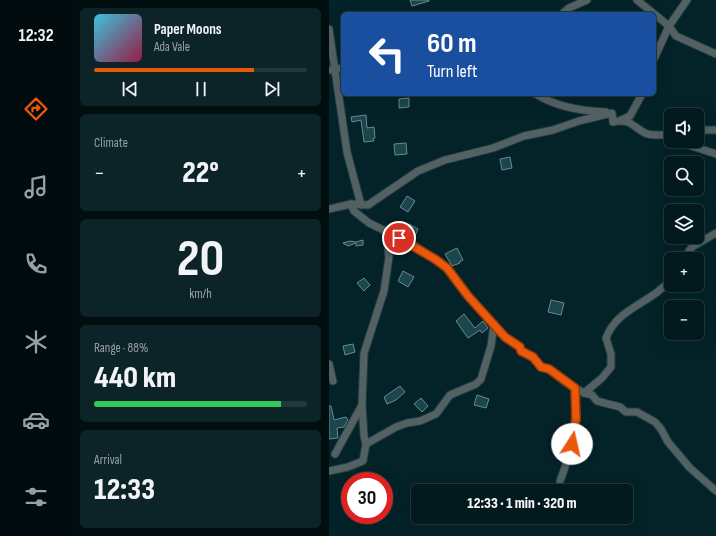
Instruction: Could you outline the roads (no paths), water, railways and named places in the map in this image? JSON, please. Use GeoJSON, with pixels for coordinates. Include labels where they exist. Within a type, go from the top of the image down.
{"type":"FeatureCollection","features":[{"type":"Feature","properties":{"kind":"street"},"geometry":{"type":"LineString","coordinates":[[564,12],[569,8],[587,0]]}},
{"type":"Feature","properties":{"kind":"street"},"geometry":{"type":"LineString","coordinates":[[637,0],[652,12]]}},
{"type":"Feature","properties":{"kind":"street"},"geometry":{"type":"LineString","coordinates":[[656,55],[669,26],[687,0]]}},
{"type":"Feature","properties":{"kind":"street"},"geometry":{"type":"LineString","coordinates":[[656,15],[669,26],[676,36],[716,54]]}},
{"type":"Feature","properties":{"kind":"street"},"geometry":{"type":"LineString","coordinates":[[329,29],[332,70],[347,152],[361,204]]}},
{"type":"Feature","properties":{"kind":"street"},"geometry":{"type":"LineString","coordinates":[[539,96],[549,102],[590,112],[612,113]]}},
{"type":"Feature","properties":{"kind":"street"},"geometry":{"type":"LineString","coordinates":[[612,113],[613,122],[630,116],[641,96]]}},
{"type":"Feature","properties":{"kind":"street"},"geometry":{"type":"LineString","coordinates":[[329,209],[351,204],[368,205],[418,171],[445,160],[493,148],[524,136],[553,130],[579,121],[612,113]]}},
{"type":"Feature","properties":{"kind":"street"},"geometry":{"type":"LineString","coordinates":[[621,120],[631,122],[646,133],[664,134]]}},
{"type":"Feature","properties":{"kind":"street"},"geometry":{"type":"LineString","coordinates":[[704,130],[716,130]]}},
{"type":"Feature","properties":{"kind":"street"},"geometry":{"type":"LineString","coordinates":[[698,148],[716,154]]}},
{"type":"Feature","properties":{"kind":"street"},"geometry":{"type":"LineString","coordinates":[[351,204],[354,211],[364,219],[423,252],[447,268],[468,296],[505,337],[520,347],[521,351],[533,357],[541,367],[549,369],[583,393],[592,395],[597,401],[620,407],[625,412],[637,412],[655,422],[661,429],[667,442],[690,468],[716,491]]}},
{"type":"Feature","properties":{"kind":"street"},"geometry":{"type":"LineString","coordinates":[[329,471],[348,467],[363,461],[366,444],[362,405],[364,353],[371,328],[380,308],[389,257],[386,231]]}},
{"type":"Feature","properties":{"kind":"street"},"geometry":{"type":"LineString","coordinates":[[688,252],[692,247],[716,233]]}},
{"type":"Feature","properties":{"kind":"street"},"geometry":{"type":"LineString","coordinates":[[583,393],[602,378],[611,367],[611,354],[606,338],[616,320],[664,289]]}},
{"type":"Feature","properties":{"kind":"street"},"geometry":{"type":"LineString","coordinates":[[366,444],[407,423],[420,421],[437,414],[450,395],[475,384],[481,379],[491,346],[494,324]]}},
{"type":"Feature","properties":{"kind":"street"},"geometry":{"type":"LineString","coordinates":[[329,364],[333,381]]}},
{"type":"Feature","properties":{"kind":"street"},"geometry":{"type":"LineString","coordinates":[[560,481],[574,436],[577,406],[575,388]]}},
{"type":"Feature","properties":{"kind":"street"},"geometry":{"type":"LineString","coordinates":[[335,454],[362,405]]}}]}
